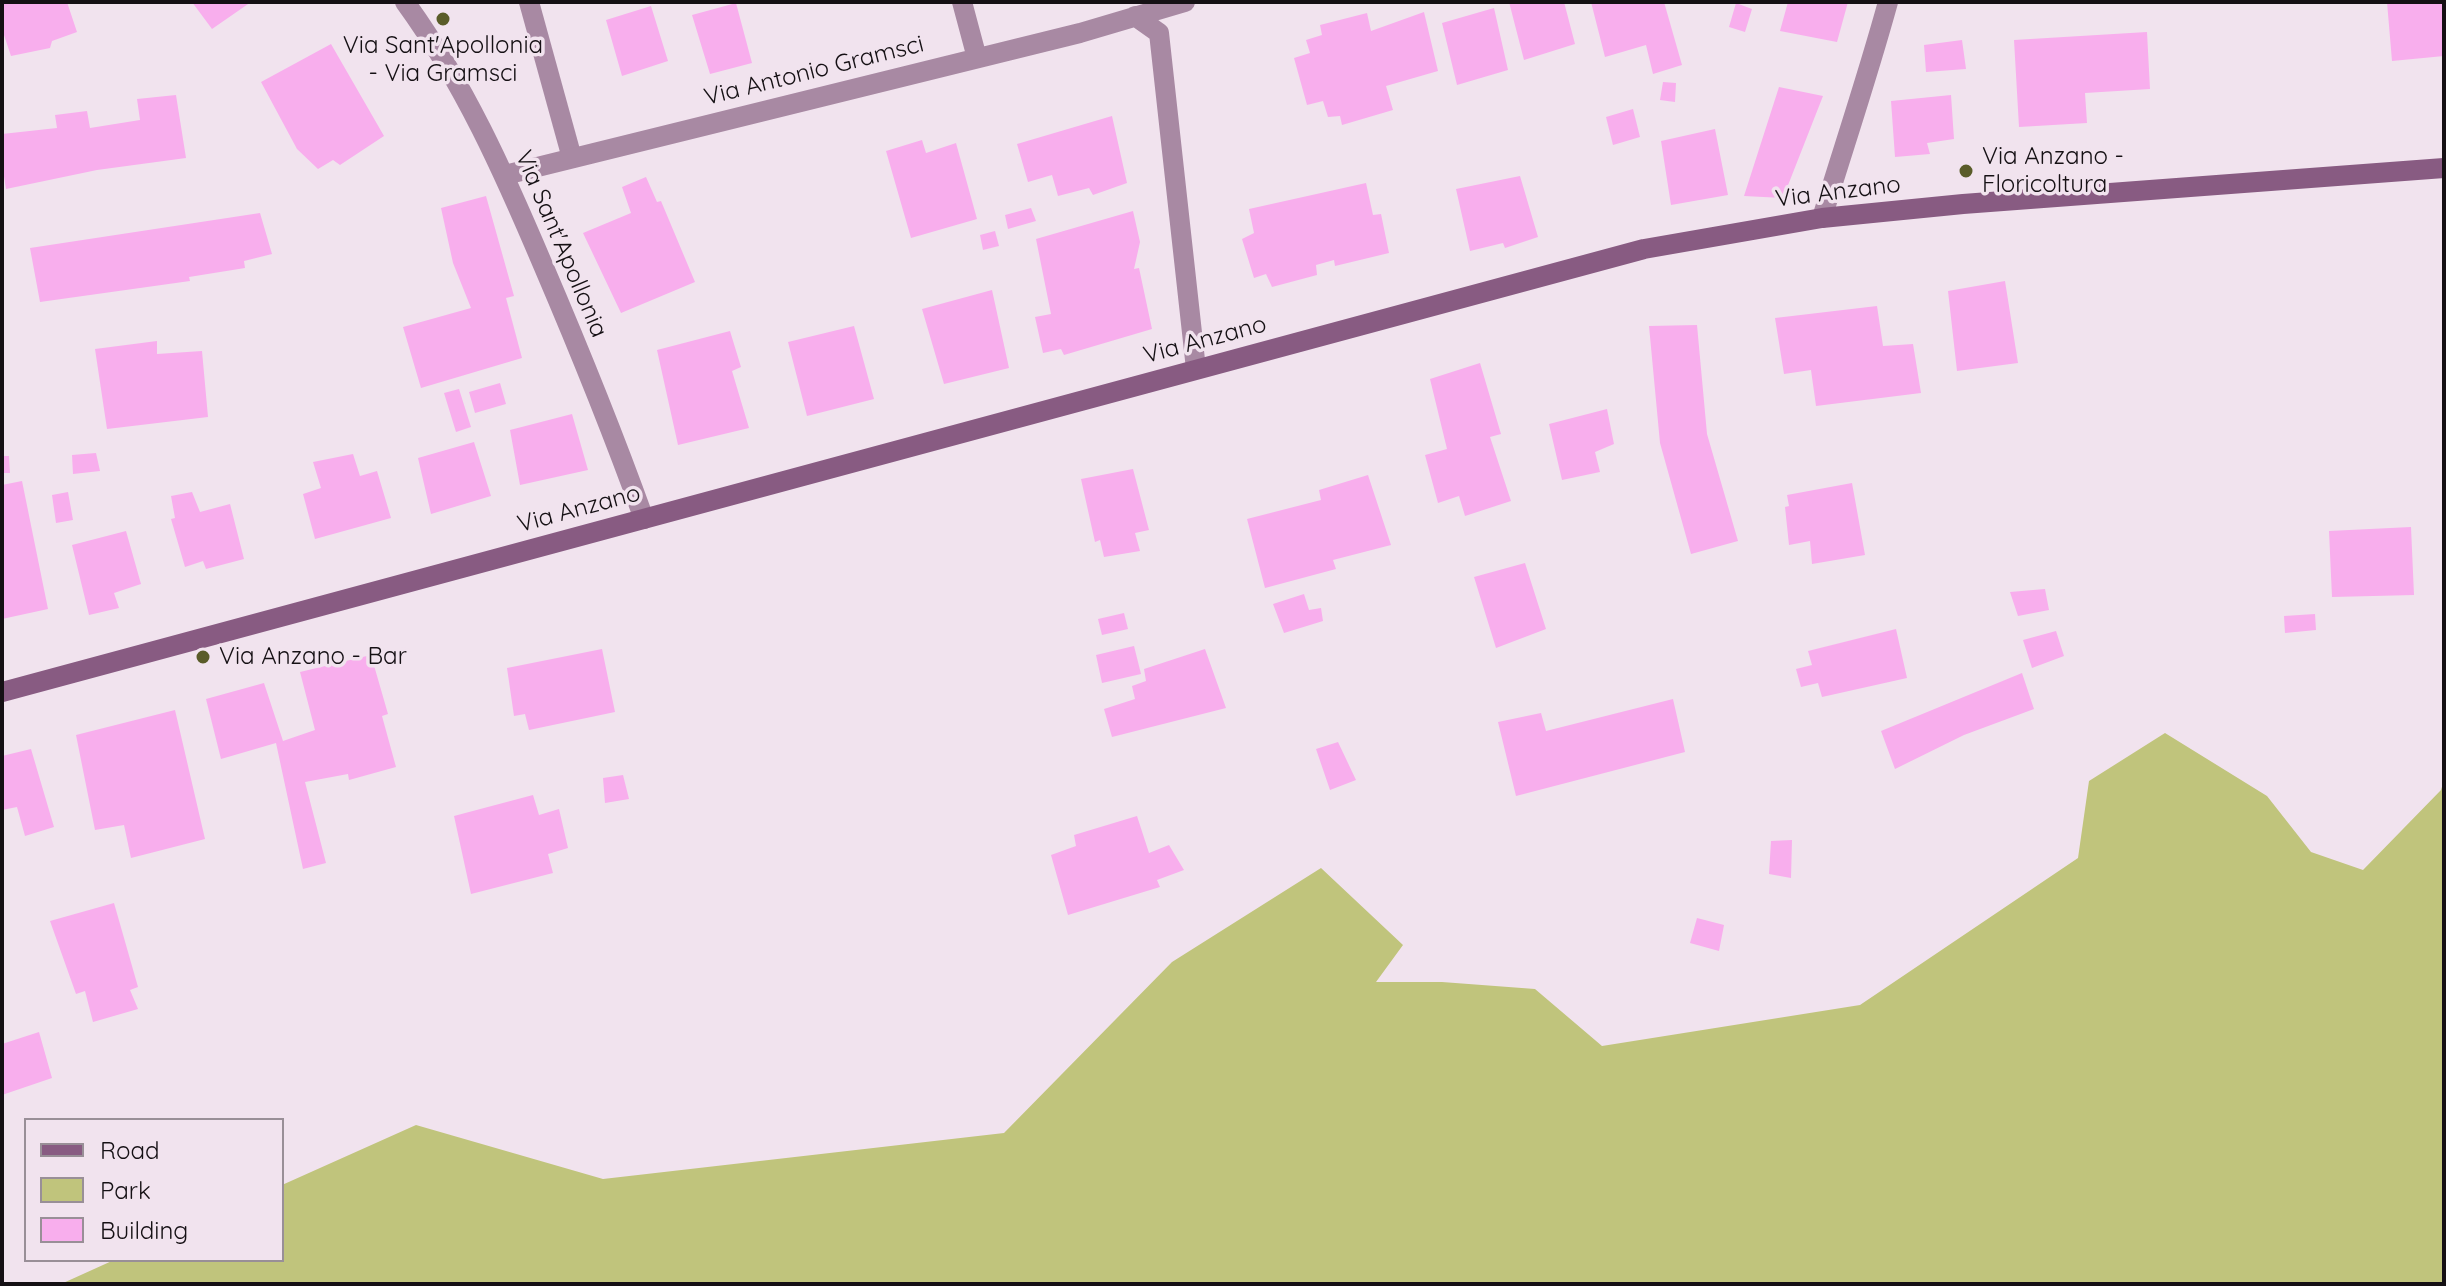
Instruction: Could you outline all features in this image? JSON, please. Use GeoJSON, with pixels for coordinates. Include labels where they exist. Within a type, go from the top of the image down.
{"type":"FeatureCollection","features":[{"type":"Feature","properties":{"kind":"main road","name":"Via Anzano"},"geometry":{"type":"LineString","coordinates":[[2,692],[1644,249],[1822,218],[1963,204],[2444,168]]}},
{"type":"Feature","properties":{"kind":"street","name":"Via Sant'Apollonia"},"geometry":{"type":"LineString","coordinates":[[405,2],[457,80],[505,175],[613,433],[644,519]]}},
{"type":"Feature","properties":{"kind":"street"},"geometry":{"type":"LineString","coordinates":[[529,2],[572,158]]}},
{"type":"Feature","properties":{"kind":"street"},"geometry":{"type":"LineString","coordinates":[[962,2],[977,58]]}},
{"type":"Feature","properties":{"kind":"street","name":"Via Antonio Gramsci"},"geometry":{"type":"LineString","coordinates":[[505,175],[977,58],[1185,2]]}},
{"type":"Feature","properties":{"kind":"street"},"geometry":{"type":"LineString","coordinates":[[1822,218],[1839,158],[1862,96],[1888,2]]}},
{"type":"Feature","properties":{"kind":"street"},"geometry":{"type":"LineString","coordinates":[[1135,16],[1159,33],[1196,369]]}},
{"type":"Feature","properties":{"kind":"green space"},"geometry":{"type":"Polygon","coordinates":[[[2165,733],[2267,796],[2311,852],[2363,870],[2441,790],[2444,780],[2444,1284],[61,1284],[110,1262],[284,1262],[284,1184],[416,1125],[603,1179],[1004,1133],[1172,962],[1321,868],[1403,945],[1376,982],[1442,982],[1535,989],[1602,1046],[1860,1005],[2078,858],[2089,781],[2165,733]]]}},
{"type":"Feature","properties":{"kind":"building"},"geometry":{"type":"Polygon","coordinates":[[[2,2],[67,2],[77,32],[52,41],[50,48],[11,56],[2,29],[2,2]]]}},
{"type":"Feature","properties":{"kind":"building"},"geometry":{"type":"Polygon","coordinates":[[[192,2],[251,2],[212,29],[192,2]]]}},
{"type":"Feature","properties":{"kind":"building"},"geometry":{"type":"Polygon","coordinates":[[[1509,2],[1564,2],[1575,44],[1524,60],[1509,2]]]}},
{"type":"Feature","properties":{"kind":"building"},"geometry":{"type":"Polygon","coordinates":[[[1591,2],[1664,2],[1682,65],[1653,74],[1646,45],[1605,57],[1591,2]]]}},
{"type":"Feature","properties":{"kind":"building"},"geometry":{"type":"Polygon","coordinates":[[[1788,2],[1848,2],[1837,42],[1780,31],[1788,2]]]}},
{"type":"Feature","properties":{"kind":"building"},"geometry":{"type":"Polygon","coordinates":[[[2387,2],[2444,2],[2444,56],[2392,61],[2387,2]]]}},
{"type":"Feature","properties":{"kind":"building"},"geometry":{"type":"Polygon","coordinates":[[[736,3],[752,63],[710,74],[692,15],[736,3]]]}},
{"type":"Feature","properties":{"kind":"building"},"geometry":{"type":"Polygon","coordinates":[[[1736,3],[1752,9],[1745,32],[1729,27],[1736,3]]]}},
{"type":"Feature","properties":{"kind":"building"},"geometry":{"type":"Polygon","coordinates":[[[651,6],[668,61],[622,76],[606,20],[651,6]]]}},
{"type":"Feature","properties":{"kind":"building"},"geometry":{"type":"Polygon","coordinates":[[[1494,8],[1508,70],[1457,85],[1442,23],[1494,8]]]}},
{"type":"Feature","properties":{"kind":"building"},"geometry":{"type":"Polygon","coordinates":[[[1424,12],[1438,71],[1386,86],[1393,110],[1342,125],[1340,116],[1328,117],[1323,101],[1307,105],[1294,58],[1310,53],[1306,40],[1322,35],[1320,25],[1367,13],[1371,31],[1424,12]]]}},
{"type":"Feature","properties":{"kind":"building"},"geometry":{"type":"Polygon","coordinates":[[[2147,32],[2150,89],[2085,93],[2087,123],[2019,127],[2014,40],[2147,32]]]}},
{"type":"Feature","properties":{"kind":"building"},"geometry":{"type":"Polygon","coordinates":[[[1962,40],[1966,69],[1926,72],[1924,45],[1962,40]]]}},
{"type":"Feature","properties":{"kind":"building"},"geometry":{"type":"Polygon","coordinates":[[[331,44],[384,136],[340,165],[333,160],[318,169],[297,149],[261,82],[331,44]]]}},
{"type":"Feature","properties":{"kind":"building"},"geometry":{"type":"Polygon","coordinates":[[[1663,82],[1676,83],[1675,102],[1660,100],[1663,82]]]}},
{"type":"Feature","properties":{"kind":"building"},"geometry":{"type":"Polygon","coordinates":[[[1779,87],[1823,96],[1783,198],[1744,196],[1779,87]]]}},
{"type":"Feature","properties":{"kind":"building"},"geometry":{"type":"Polygon","coordinates":[[[176,95],[186,158],[97,170],[6,189],[2,134],[57,128],[55,115],[87,111],[90,128],[140,120],[137,99],[176,95]]]}},
{"type":"Feature","properties":{"kind":"building"},"geometry":{"type":"Polygon","coordinates":[[[1951,95],[1954,139],[1927,143],[1930,154],[1895,157],[1891,101],[1951,95]]]}},
{"type":"Feature","properties":{"kind":"building"},"geometry":{"type":"Polygon","coordinates":[[[1633,109],[1640,137],[1613,145],[1606,117],[1633,109]]]}},
{"type":"Feature","properties":{"kind":"building"},"geometry":{"type":"Polygon","coordinates":[[[1112,116],[1127,183],[1093,195],[1089,188],[1058,196],[1052,175],[1028,182],[1017,144],[1112,116]]]}},
{"type":"Feature","properties":{"kind":"building"},"geometry":{"type":"Polygon","coordinates":[[[1715,129],[1728,195],[1671,205],[1661,141],[1715,129]]]}},
{"type":"Feature","properties":{"kind":"building"},"geometry":{"type":"Polygon","coordinates":[[[922,140],[926,153],[956,143],[977,219],[911,238],[886,151],[922,140]]]}},
{"type":"Feature","properties":{"kind":"building"},"geometry":{"type":"Polygon","coordinates":[[[1520,176],[1538,237],[1505,248],[1503,243],[1470,251],[1456,189],[1520,176]]]}},
{"type":"Feature","properties":{"kind":"building"},"geometry":{"type":"Polygon","coordinates":[[[646,177],[657,202],[661,201],[695,282],[621,313],[583,233],[631,213],[622,187],[646,177]]]}},
{"type":"Feature","properties":{"kind":"building"},"geometry":{"type":"Polygon","coordinates":[[[1366,183],[1373,215],[1381,214],[1389,253],[1335,266],[1334,260],[1316,265],[1317,275],[1272,287],[1266,274],[1254,278],[1242,239],[1254,233],[1249,209],[1366,183]]]}},
{"type":"Feature","properties":{"kind":"building"},"geometry":{"type":"Polygon","coordinates":[[[486,196],[514,296],[506,298],[522,358],[421,388],[403,327],[471,308],[453,263],[441,208],[486,196]]]}},
{"type":"Feature","properties":{"kind":"building"},"geometry":{"type":"Polygon","coordinates":[[[1031,208],[1036,221],[1008,229],[1005,215],[1031,208]]]}},
{"type":"Feature","properties":{"kind":"building"},"geometry":{"type":"Polygon","coordinates":[[[1133,211],[1140,242],[1134,269],[1139,268],[1152,329],[1064,355],[1061,349],[1043,353],[1035,317],[1051,314],[1036,239],[1133,211]]]}},
{"type":"Feature","properties":{"kind":"building"},"geometry":{"type":"Polygon","coordinates":[[[260,213],[272,254],[244,261],[245,268],[189,277],[190,281],[40,302],[30,248],[260,213]]]}},
{"type":"Feature","properties":{"kind":"building"},"geometry":{"type":"Polygon","coordinates":[[[995,231],[999,246],[983,250],[980,235],[995,231]]]}},
{"type":"Feature","properties":{"kind":"building"},"geometry":{"type":"Polygon","coordinates":[[[2005,281],[2018,363],[1957,371],[1948,291],[2005,281]]]}},
{"type":"Feature","properties":{"kind":"building"},"geometry":{"type":"Polygon","coordinates":[[[992,290],[1009,368],[944,384],[922,309],[992,290]]]}},
{"type":"Feature","properties":{"kind":"building"},"geometry":{"type":"Polygon","coordinates":[[[1877,306],[1883,346],[1913,344],[1921,393],[1816,406],[1811,370],[1784,374],[1775,318],[1877,306]]]}},
{"type":"Feature","properties":{"kind":"building"},"geometry":{"type":"Polygon","coordinates":[[[1697,325],[1707,434],[1738,541],[1691,554],[1660,443],[1649,326],[1697,325]]]}},
{"type":"Feature","properties":{"kind":"building"},"geometry":{"type":"Polygon","coordinates":[[[854,326],[874,399],[807,416],[788,342],[854,326]]]}},
{"type":"Feature","properties":{"kind":"building"},"geometry":{"type":"Polygon","coordinates":[[[730,331],[741,367],[732,371],[749,428],[678,445],[657,350],[730,331]]]}},
{"type":"Feature","properties":{"kind":"building"},"geometry":{"type":"Polygon","coordinates":[[[157,341],[157,354],[202,351],[208,417],[107,429],[95,349],[157,341]]]}},
{"type":"Feature","properties":{"kind":"building"},"geometry":{"type":"Polygon","coordinates":[[[1480,363],[1501,434],[1490,437],[1511,501],[1465,516],[1459,496],[1438,503],[1425,455],[1447,449],[1430,379],[1480,363]]]}},
{"type":"Feature","properties":{"kind":"building"},"geometry":{"type":"Polygon","coordinates":[[[500,383],[506,404],[475,413],[469,392],[500,383]]]}},
{"type":"Feature","properties":{"kind":"building"},"geometry":{"type":"Polygon","coordinates":[[[459,389],[471,427],[456,432],[444,393],[459,389]]]}},
{"type":"Feature","properties":{"kind":"building"},"geometry":{"type":"Polygon","coordinates":[[[1607,409],[1614,444],[1595,452],[1600,472],[1562,480],[1549,424],[1607,409]]]}},
{"type":"Feature","properties":{"kind":"building"},"geometry":{"type":"Polygon","coordinates":[[[572,414],[588,470],[520,485],[510,430],[572,414]]]}},
{"type":"Feature","properties":{"kind":"building"},"geometry":{"type":"Polygon","coordinates":[[[474,442],[491,496],[431,514],[418,458],[474,442]]]}},
{"type":"Feature","properties":{"kind":"building"},"geometry":{"type":"Polygon","coordinates":[[[96,453],[100,471],[73,474],[72,455],[96,453]]]}},
{"type":"Feature","properties":{"kind":"building"},"geometry":{"type":"Polygon","coordinates":[[[353,454],[360,476],[377,471],[391,518],[315,539],[303,494],[321,488],[313,462],[353,454]]]}},
{"type":"Feature","properties":{"kind":"building"},"geometry":{"type":"Polygon","coordinates":[[[2,456],[9,456],[10,473],[2,473],[2,456]]]}},
{"type":"Feature","properties":{"kind":"building"},"geometry":{"type":"Polygon","coordinates":[[[1133,469],[1149,530],[1135,533],[1140,551],[1104,557],[1100,540],[1095,542],[1081,479],[1133,469]]]}},
{"type":"Feature","properties":{"kind":"building"},"geometry":{"type":"Polygon","coordinates":[[[1368,475],[1391,545],[1333,560],[1336,569],[1265,588],[1247,519],[1321,500],[1319,490],[1368,475]]]}},
{"type":"Feature","properties":{"kind":"building"},"geometry":{"type":"Polygon","coordinates":[[[22,481],[48,609],[2,619],[2,485],[22,481]]]}},
{"type":"Feature","properties":{"kind":"building"},"geometry":{"type":"Polygon","coordinates":[[[1852,483],[1865,555],[1812,564],[1810,541],[1789,545],[1785,507],[1789,506],[1787,495],[1852,483]]]}},
{"type":"Feature","properties":{"kind":"building"},"geometry":{"type":"Polygon","coordinates":[[[68,492],[73,520],[56,523],[52,495],[68,492]]]}},
{"type":"Feature","properties":{"kind":"building"},"geometry":{"type":"Polygon","coordinates":[[[192,492],[200,512],[230,504],[244,559],[206,569],[203,561],[185,567],[171,519],[175,518],[171,496],[192,492]]]}},
{"type":"Feature","properties":{"kind":"building"},"geometry":{"type":"Polygon","coordinates":[[[2411,527],[2414,595],[2332,597],[2329,531],[2411,527]]]}},
{"type":"Feature","properties":{"kind":"building"},"geometry":{"type":"Polygon","coordinates":[[[126,531],[141,584],[114,593],[119,608],[89,615],[72,545],[126,531]]]}},
{"type":"Feature","properties":{"kind":"building"},"geometry":{"type":"Polygon","coordinates":[[[1525,563],[1546,629],[1496,648],[1474,577],[1525,563]]]}},
{"type":"Feature","properties":{"kind":"building"},"geometry":{"type":"Polygon","coordinates":[[[2045,589],[2049,610],[2018,616],[2010,592],[2045,589]]]}},
{"type":"Feature","properties":{"kind":"building"},"geometry":{"type":"Polygon","coordinates":[[[1304,594],[1309,610],[1321,608],[1323,621],[1284,633],[1273,604],[1304,594]]]}},
{"type":"Feature","properties":{"kind":"building"},"geometry":{"type":"Polygon","coordinates":[[[1124,613],[1128,629],[1102,635],[1098,619],[1124,613]]]}},
{"type":"Feature","properties":{"kind":"building"},"geometry":{"type":"Polygon","coordinates":[[[2315,614],[2316,630],[2285,633],[2284,616],[2315,614]]]}},
{"type":"Feature","properties":{"kind":"building"},"geometry":{"type":"Polygon","coordinates":[[[1896,629],[1907,678],[1822,697],[1818,683],[1801,687],[1796,669],[1812,665],[1808,651],[1896,629]]]}},
{"type":"Feature","properties":{"kind":"building"},"geometry":{"type":"Polygon","coordinates":[[[2056,631],[2064,656],[2032,668],[2023,640],[2056,631]]]}},
{"type":"Feature","properties":{"kind":"building"},"geometry":{"type":"Polygon","coordinates":[[[1134,646],[1141,674],[1102,683],[1096,655],[1134,646]]]}},
{"type":"Feature","properties":{"kind":"building"},"geometry":{"type":"Polygon","coordinates":[[[602,649],[615,712],[529,730],[525,714],[514,716],[507,668],[602,649]]]}},
{"type":"Feature","properties":{"kind":"building"},"geometry":{"type":"Polygon","coordinates":[[[1205,649],[1226,708],[1112,737],[1104,709],[1135,699],[1132,686],[1146,681],[1144,669],[1205,649]]]}},
{"type":"Feature","properties":{"kind":"building"},"geometry":{"type":"Polygon","coordinates":[[[371,655],[388,714],[382,716],[396,767],[349,780],[348,774],[305,782],[326,863],[303,869],[276,743],[221,759],[206,699],[264,683],[283,741],[315,730],[300,672],[371,655]]]}},
{"type":"Feature","properties":{"kind":"building"},"geometry":{"type":"Polygon","coordinates":[[[2022,673],[2034,709],[1964,735],[1895,769],[1881,731],[2022,673]]]}},
{"type":"Feature","properties":{"kind":"building"},"geometry":{"type":"Polygon","coordinates":[[[1673,699],[1685,752],[1516,796],[1498,722],[1541,713],[1546,731],[1673,699]]]}},
{"type":"Feature","properties":{"kind":"building"},"geometry":{"type":"Polygon","coordinates":[[[175,710],[205,839],[131,858],[124,825],[95,830],[76,735],[175,710]]]}},
{"type":"Feature","properties":{"kind":"building"},"geometry":{"type":"Polygon","coordinates":[[[1338,742],[1356,780],[1330,790],[1316,749],[1338,742]]]}},
{"type":"Feature","properties":{"kind":"building"},"geometry":{"type":"Polygon","coordinates":[[[31,749],[54,827],[25,836],[17,807],[2,810],[2,756],[31,749]]]}},
{"type":"Feature","properties":{"kind":"building"},"geometry":{"type":"Polygon","coordinates":[[[623,775],[629,799],[605,803],[603,778],[623,775]]]}},
{"type":"Feature","properties":{"kind":"building"},"geometry":{"type":"Polygon","coordinates":[[[533,795],[539,815],[559,809],[568,848],[548,854],[553,873],[471,894],[454,816],[533,795]]]}},
{"type":"Feature","properties":{"kind":"building"},"geometry":{"type":"Polygon","coordinates":[[[1137,816],[1149,853],[1169,845],[1184,870],[1157,880],[1160,887],[1068,915],[1051,855],[1076,846],[1074,835],[1137,816]]]}},
{"type":"Feature","properties":{"kind":"building"},"geometry":{"type":"Polygon","coordinates":[[[1792,840],[1791,878],[1769,874],[1771,841],[1792,840]]]}},
{"type":"Feature","properties":{"kind":"building"},"geometry":{"type":"Polygon","coordinates":[[[114,903],[138,987],[130,990],[138,1009],[93,1022],[85,991],[76,994],[50,921],[114,903]]]}},
{"type":"Feature","properties":{"kind":"building"},"geometry":{"type":"Polygon","coordinates":[[[1697,918],[1724,925],[1719,951],[1690,943],[1697,918]]]}},
{"type":"Feature","properties":{"kind":"building"},"geometry":{"type":"Polygon","coordinates":[[[39,1032],[52,1078],[2,1095],[2,1044],[39,1032]]]}},
{"type":"Feature","properties":{"kind":"place","name":"Via Sant'Apollonia - Via Gramsci"},"geometry":{"type":"Point","coordinates":[443,19]}},
{"type":"Feature","properties":{"kind":"place","name":"Via Anzano - Floricoltura"},"geometry":{"type":"Point","coordinates":[1966,171]}},
{"type":"Feature","properties":{"kind":"place","name":"Via Anzano - Bar"},"geometry":{"type":"Point","coordinates":[203,657]}}]}
